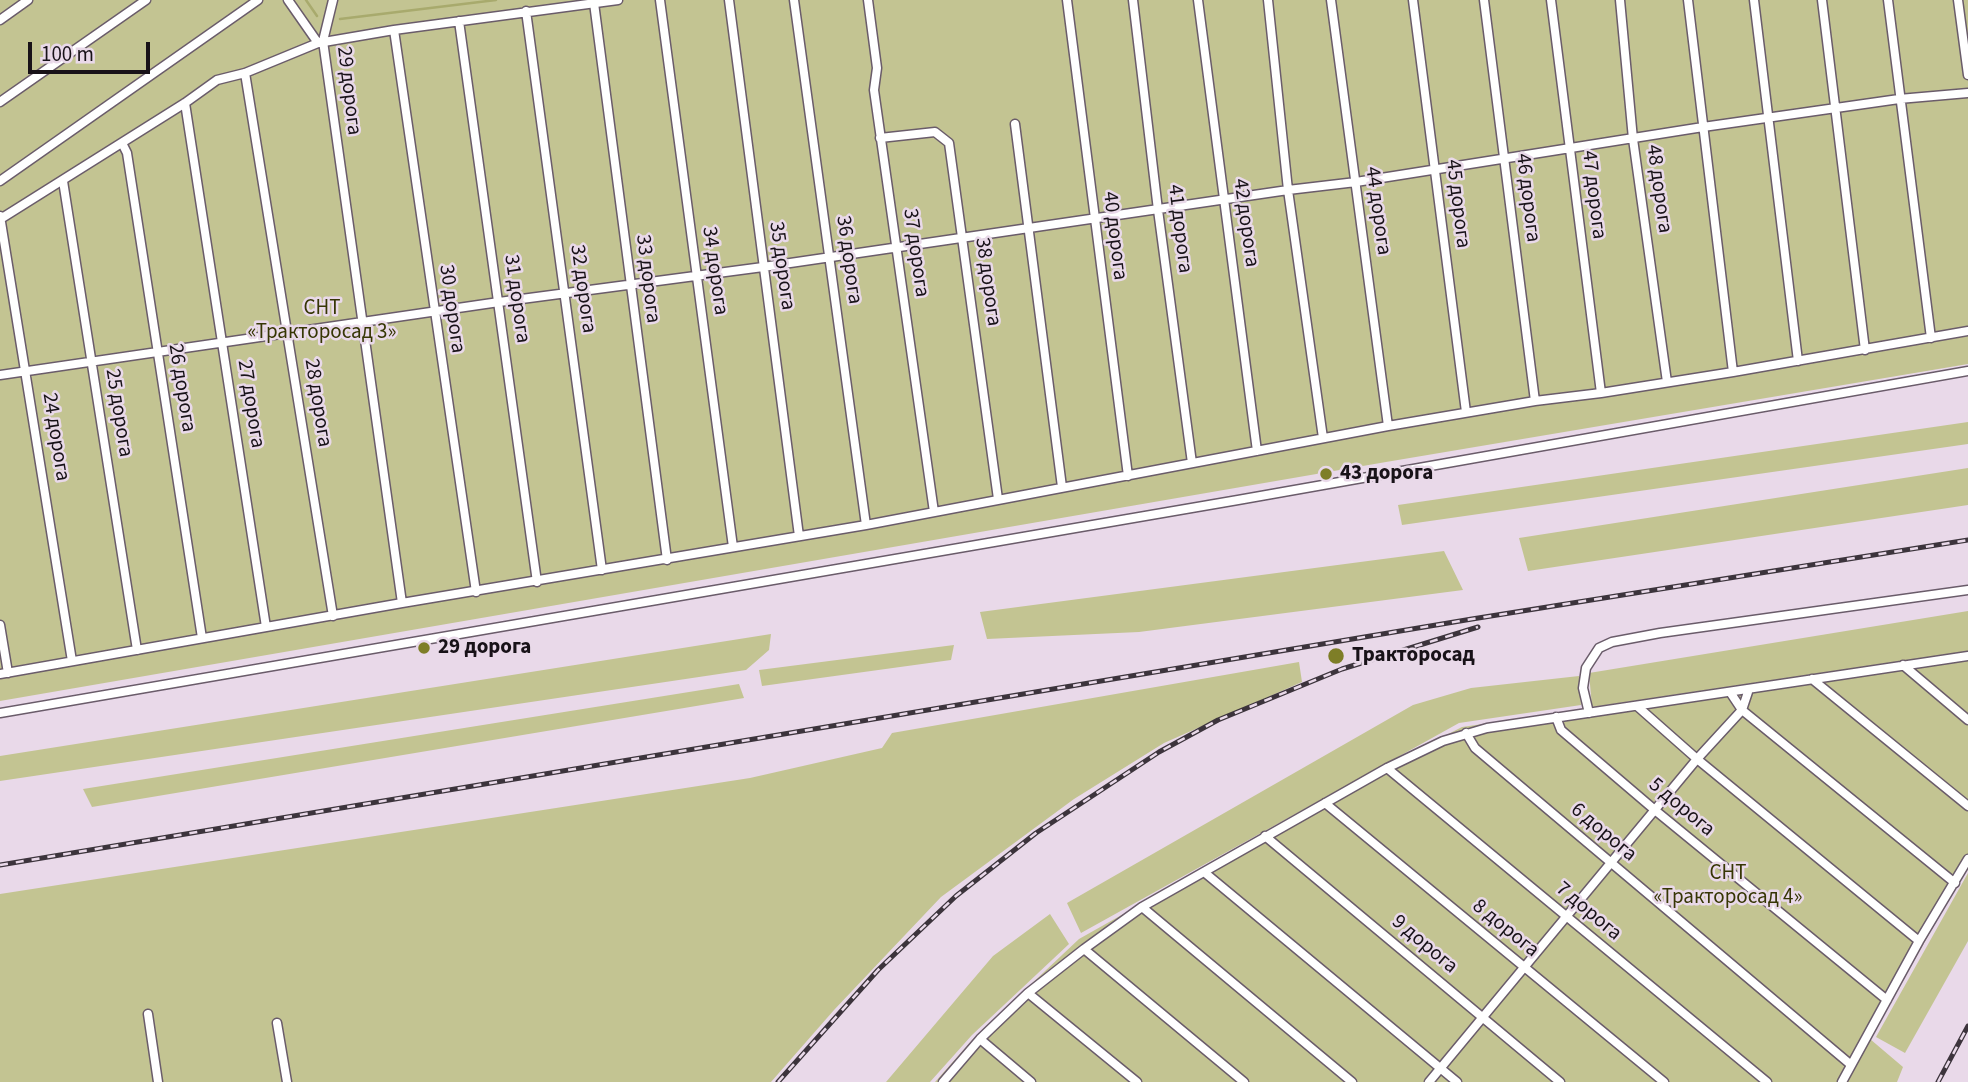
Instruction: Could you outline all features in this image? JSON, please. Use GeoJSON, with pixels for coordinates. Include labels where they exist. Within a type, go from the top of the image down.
{"type":"FeatureCollection","features":[{"type":"Feature","properties":{"kind":"street"},"geometry":{"type":"LineString","coordinates":[[0,20],[28,0]]}},
{"type":"Feature","properties":{"kind":"street"},"geometry":{"type":"LineString","coordinates":[[0,102],[146,0]]}},
{"type":"Feature","properties":{"kind":"street"},"geometry":{"type":"LineString","coordinates":[[0,181],[258,0]]}},
{"type":"Feature","properties":{"kind":"street"},"geometry":{"type":"LineString","coordinates":[[288,0],[320,42]]}},
{"type":"Feature","properties":{"kind":"street","name":"29 дорога"},"geometry":{"type":"LineString","coordinates":[[334,0],[320,42],[402,603]]}},
{"type":"Feature","properties":{"kind":"street"},"geometry":{"type":"LineString","coordinates":[[1,217],[64,181],[217,80],[245,72],[320,42],[618,0]]}},
{"type":"Feature","properties":{"kind":"street","name":"34 дорога"},"geometry":{"type":"LineString","coordinates":[[660,0],[733,547]]}},
{"type":"Feature","properties":{"kind":"street","name":"35 дорога"},"geometry":{"type":"LineString","coordinates":[[729,0],[799,536]]}},
{"type":"Feature","properties":{"kind":"street","name":"36 дорога"},"geometry":{"type":"LineString","coordinates":[[794,0],[866,525]]}},
{"type":"Feature","properties":{"kind":"street","name":"37 дорога"},"geometry":{"type":"LineString","coordinates":[[868,0],[877,68],[874,90],[880,138],[934,512]]}},
{"type":"Feature","properties":{"kind":"street","name":"40 дорога"},"geometry":{"type":"LineString","coordinates":[[1067,0],[1128,476]]}},
{"type":"Feature","properties":{"kind":"street","name":"41 дорога"},"geometry":{"type":"LineString","coordinates":[[1133,0],[1192,463]]}},
{"type":"Feature","properties":{"kind":"street","name":"42 дорога"},"geometry":{"type":"LineString","coordinates":[[1198,0],[1257,451]]}},
{"type":"Feature","properties":{"kind":"street"},"geometry":{"type":"LineString","coordinates":[[1268,0],[1289,190],[1323,439]]}},
{"type":"Feature","properties":{"kind":"street","name":"44 дорога"},"geometry":{"type":"LineString","coordinates":[[1331,0],[1388,426]]}},
{"type":"Feature","properties":{"kind":"street","name":"45 дорога"},"geometry":{"type":"LineString","coordinates":[[1413,0],[1466,412]]}},
{"type":"Feature","properties":{"kind":"street","name":"46 дорога"},"geometry":{"type":"LineString","coordinates":[[1485,0],[1535,401]]}},
{"type":"Feature","properties":{"kind":"street","name":"47 дорога"},"geometry":{"type":"LineString","coordinates":[[1551,0],[1601,393]]}},
{"type":"Feature","properties":{"kind":"street","name":"48 дорога"},"geometry":{"type":"LineString","coordinates":[[1620,0],[1633,139],[1667,382]]}},
{"type":"Feature","properties":{"kind":"street"},"geometry":{"type":"LineString","coordinates":[[1688,0],[1733,372]]}},
{"type":"Feature","properties":{"kind":"street"},"geometry":{"type":"LineString","coordinates":[[1754,0],[1798,361]]}},
{"type":"Feature","properties":{"kind":"street"},"geometry":{"type":"LineString","coordinates":[[1822,0],[1865,349]]}},
{"type":"Feature","properties":{"kind":"street"},"geometry":{"type":"LineString","coordinates":[[1888,0],[1931,338]]}},
{"type":"Feature","properties":{"kind":"street"},"geometry":{"type":"LineString","coordinates":[[1958,0],[1968,75]]}},
{"type":"Feature","properties":{"kind":"street","name":"33 дорога"},"geometry":{"type":"LineString","coordinates":[[594,3],[667,560]]}},
{"type":"Feature","properties":{"kind":"street","name":"32 дорога"},"geometry":{"type":"LineString","coordinates":[[526,11],[602,570]]}},
{"type":"Feature","properties":{"kind":"street","name":"31 дорога"},"geometry":{"type":"LineString","coordinates":[[459,21],[537,582]]}},
{"type":"Feature","properties":{"kind":"street","name":"30 дорога"},"geometry":{"type":"LineString","coordinates":[[394,30],[476,592]]}},
{"type":"Feature","properties":{"kind":"street","name":"28 дорога"},"geometry":{"type":"LineString","coordinates":[[245,72],[333,615]]}},
{"type":"Feature","properties":{"kind":"street"},"geometry":{"type":"LineString","coordinates":[[0,375],[1356,182],[1835,108],[1968,93]]}},
{"type":"Feature","properties":{"kind":"street","name":"27 дорога"},"geometry":{"type":"LineString","coordinates":[[185,103],[266,627]]}},
{"type":"Feature","properties":{"kind":"street"},"geometry":{"type":"LineString","coordinates":[[1015,124],[1062,487]]}},
{"type":"Feature","properties":{"kind":"street","name":"38 дорога"},"geometry":{"type":"LineString","coordinates":[[880,138],[935,132],[949,143],[998,499]]}},
{"type":"Feature","properties":{"kind":"street","name":"26 дорога"},"geometry":{"type":"LineString","coordinates":[[122,143],[127,153],[202,638]]}},
{"type":"Feature","properties":{"kind":"street","name":"25 дорога"},"geometry":{"type":"LineString","coordinates":[[64,181],[137,650]]}},
{"type":"Feature","properties":{"kind":"street","name":"24 дорога"},"geometry":{"type":"LineString","coordinates":[[1,217],[72,662]]}},
{"type":"Feature","properties":{"kind":"street"},"geometry":{"type":"LineString","coordinates":[[0,625],[4,673],[866,525],[1466,412],[1733,372],[1968,331]]}},
{"type":"Feature","properties":{"kind":"street"},"geometry":{"type":"LineString","coordinates":[[0,713],[1224,502],[1968,370]]}},
{"type":"Feature","properties":{"kind":"street"},"geometry":{"type":"LineString","coordinates":[[1590,713],[1583,688],[1586,668],[1599,648],[1612,642],[1968,590]]}},
{"type":"Feature","properties":{"kind":"street"},"geometry":{"type":"LineString","coordinates":[[943,1082],[979,1039],[1028,993],[1142,907],[1387,768],[1466,733],[1968,656]]}},
{"type":"Feature","properties":{"kind":"street"},"geometry":{"type":"LineString","coordinates":[[1903,665],[1968,720]]}},
{"type":"Feature","properties":{"kind":"street"},"geometry":{"type":"LineString","coordinates":[[1812,679],[1968,806]]}},
{"type":"Feature","properties":{"kind":"street"},"geometry":{"type":"LineString","coordinates":[[1429,1082],[1697,759],[1742,710],[1749,689]]}},
{"type":"Feature","properties":{"kind":"street"},"geometry":{"type":"LineString","coordinates":[[1730,692],[1742,710],[1955,883]]}},
{"type":"Feature","properties":{"kind":"street"},"geometry":{"type":"LineString","coordinates":[[1637,706],[1697,759],[1919,941]]}},
{"type":"Feature","properties":{"kind":"street","name":"5 дорога"},"geometry":{"type":"LineString","coordinates":[[1556,718],[1561,730],[1656,811],[1887,1000]]}},
{"type":"Feature","properties":{"kind":"street","name":"6 дорога"},"geometry":{"type":"LineString","coordinates":[[1466,733],[1475,748],[1850,1063]]}},
{"type":"Feature","properties":{"kind":"street","name":"7 дорога"},"geometry":{"type":"LineString","coordinates":[[1387,768],[1767,1082]]}},
{"type":"Feature","properties":{"kind":"street","name":"8 дорога"},"geometry":{"type":"LineString","coordinates":[[1325,803],[1664,1082]]}},
{"type":"Feature","properties":{"kind":"street","name":"9 дорога"},"geometry":{"type":"LineString","coordinates":[[1265,836],[1560,1082]]}},
{"type":"Feature","properties":{"kind":"street"},"geometry":{"type":"LineString","coordinates":[[1842,1082],[1850,1063],[1968,859]]}},
{"type":"Feature","properties":{"kind":"street"},"geometry":{"type":"LineString","coordinates":[[1204,872],[1457,1082]]}},
{"type":"Feature","properties":{"kind":"street"},"geometry":{"type":"LineString","coordinates":[[1142,907],[1352,1082]]}},
{"type":"Feature","properties":{"kind":"street"},"geometry":{"type":"LineString","coordinates":[[1084,949],[1244,1082]]}},
{"type":"Feature","properties":{"kind":"street"},"geometry":{"type":"LineString","coordinates":[[1028,993],[1137,1082]]}},
{"type":"Feature","properties":{"kind":"street"},"geometry":{"type":"LineString","coordinates":[[148,1014],[158,1082]]}},
{"type":"Feature","properties":{"kind":"street"},"geometry":{"type":"LineString","coordinates":[[277,1023],[287,1082]]}},
{"type":"Feature","properties":{"kind":"street"},"geometry":{"type":"LineString","coordinates":[[979,1039],[1031,1082]]}},
{"type":"Feature","properties":{"kind":"green space","name":"СНТ «Тракторосад 3»"},"geometry":{"type":"Polygon","coordinates":[[[0,0],[1968,0],[1968,364],[0,701],[0,0]]]}},
{"type":"Feature","properties":{"kind":"green space"},"geometry":{"type":"Polygon","coordinates":[[[1968,422],[1968,444],[1402,525],[1398,505],[1968,422]]]}},
{"type":"Feature","properties":{"kind":"green space"},"geometry":{"type":"Polygon","coordinates":[[[1968,468],[1968,505],[1528,571],[1519,538],[1968,468]]]}},
{"type":"Feature","properties":{"kind":"green space"},"geometry":{"type":"Polygon","coordinates":[[[1444,551],[1463,590],[1139,632],[987,639],[980,612],[1444,551]]]}},
{"type":"Feature","properties":{"kind":"green space"},"geometry":{"type":"Polygon","coordinates":[[[1968,611],[1968,651],[1592,707],[1589,673],[1968,611]]]}},
{"type":"Feature","properties":{"kind":"green space"},"geometry":{"type":"Polygon","coordinates":[[[771,634],[769,650],[746,670],[0,781],[0,756],[771,634]]]}},
{"type":"Feature","properties":{"kind":"green space"},"geometry":{"type":"Polygon","coordinates":[[[954,645],[951,660],[762,686],[759,670],[954,645]]]}},
{"type":"Feature","properties":{"kind":"green space","name":"СНТ «Тракторосад 4»"},"geometry":{"type":"Polygon","coordinates":[[[1968,654],[1968,865],[1870,1039],[1903,1067],[1897,1082],[935,1082],[974,1038],[1079,939],[1393,762],[1462,727],[1968,654]]]}},
{"type":"Feature","properties":{"kind":"green space"},"geometry":{"type":"Polygon","coordinates":[[[1299,662],[1302,682],[1164,743],[1074,799],[941,897],[834,1010],[771,1082],[0,1082],[0,894],[750,778],[882,748],[892,733],[1299,662]]]}},
{"type":"Feature","properties":{"kind":"green space"},"geometry":{"type":"Polygon","coordinates":[[[1579,676],[1581,705],[1459,723],[1081,933],[1067,903],[1413,705],[1471,688],[1579,676]]]}},
{"type":"Feature","properties":{"kind":"green space"},"geometry":{"type":"Polygon","coordinates":[[[739,684],[744,698],[92,807],[83,789],[739,684]]]}},
{"type":"Feature","properties":{"kind":"green space"},"geometry":{"type":"Polygon","coordinates":[[[1968,873],[1968,941],[1905,1053],[1876,1037],[1968,873]]]}},
{"type":"Feature","properties":{"kind":"green space"},"geometry":{"type":"Polygon","coordinates":[[[1050,914],[1069,944],[972,1035],[930,1082],[886,1082],[993,956],[1050,914]]]}},
{"type":"Feature","properties":{"kind":"waterway"},"geometry":{"type":"LineString","coordinates":[[306,0],[317,16]]}},
{"type":"Feature","properties":{"kind":"waterway"},"geometry":{"type":"LineString","coordinates":[[340,19],[496,0]]}},
{"type":"Feature","properties":{"kind":"railway"},"geometry":{"type":"LineString","coordinates":[[0,865],[1472,619],[1968,540]]}},
{"type":"Feature","properties":{"kind":"railway"},"geometry":{"type":"LineString","coordinates":[[778,1082],[878,970],[956,896],[1036,833],[1159,752],[1218,720],[1342,669],[1478,627]]}},
{"type":"Feature","properties":{"kind":"railway"},"geometry":{"type":"LineString","coordinates":[[1938,1082],[1968,1026]]}},
{"type":"Feature","properties":{"kind":"place","name":"43 дорога"},"geometry":{"type":"Point","coordinates":[1326,474]}},
{"type":"Feature","properties":{"kind":"place","name":"29 дорога"},"geometry":{"type":"Point","coordinates":[424,648]}},
{"type":"Feature","properties":{"kind":"place","name":"Тракторосад"},"geometry":{"type":"Point","coordinates":[1336,656]}}]}
